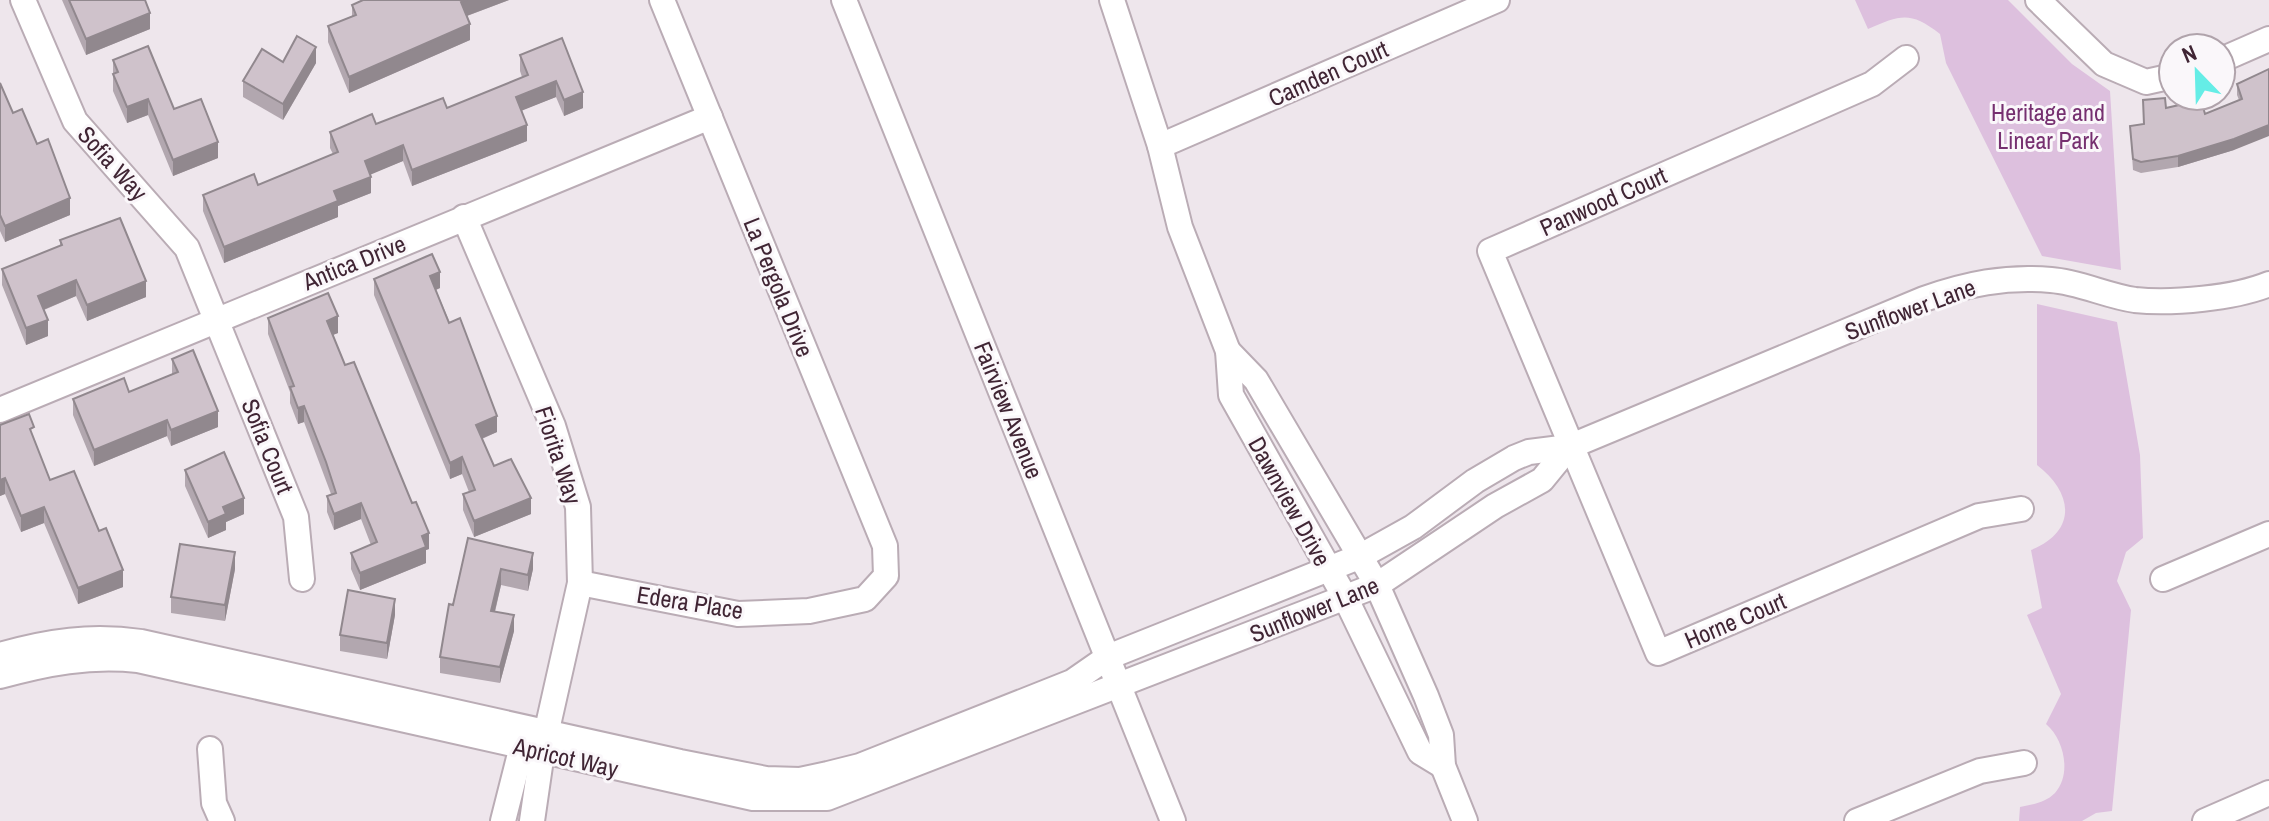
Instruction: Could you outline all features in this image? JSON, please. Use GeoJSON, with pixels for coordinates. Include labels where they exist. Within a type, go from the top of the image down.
{"type":"FeatureCollection","features":[{"type":"Feature","properties":{"kind":"street","name":"Sofia Way"},"geometry":{"type":"LineString","coordinates":[[23,0],[75,121],[187,248],[217,318]]}},
{"type":"Feature","properties":{"kind":"street","name":"La Pergola Drive"},"geometry":{"type":"LineString","coordinates":[[662,0],[885,546],[886,576]]}},
{"type":"Feature","properties":{"kind":"street","name":"Fairview Avenue"},"geometry":{"type":"LineString","coordinates":[[844,0],[1173,821]]}},
{"type":"Feature","properties":{"kind":"street","name":"Dawnview Drive"},"geometry":{"type":"LineString","coordinates":[[1112,0],[1160,146],[1180,227],[1228,351],[1231,395],[1346,599],[1420,752],[1443,766]]}},
{"type":"Feature","properties":{"kind":"street","name":"Camden Court"},"geometry":{"type":"LineString","coordinates":[[1160,146],[1497,0]]}},
{"type":"Feature","properties":{"kind":"street"},"geometry":{"type":"LineString","coordinates":[[2038,0],[2104,64],[2146,82],[2157,80]]}},
{"type":"Feature","properties":{"kind":"street"},"geometry":{"type":"LineString","coordinates":[[2237,53],[2269,39]]}},
{"type":"Feature","properties":{"kind":"street","name":"Panwood Court"},"geometry":{"type":"LineString","coordinates":[[1569,447],[1490,251],[1872,84],[1906,58]]}},
{"type":"Feature","properties":{"kind":"street","name":"Antica Drive"},"geometry":{"type":"LineString","coordinates":[[0,410],[710,117]]}},
{"type":"Feature","properties":{"kind":"street","name":"Fiorita Way"},"geometry":{"type":"LineString","coordinates":[[464,217],[553,426],[578,507],[580,583],[537,744]]}},
{"type":"Feature","properties":{"kind":"street","name":"Sunflower Lane"},"geometry":{"type":"LineString","coordinates":[[1108,657],[1361,556],[1413,527],[1475,481],[1514,458],[1529,452],[1569,447],[1924,299],[1969,284],[2014,278],[2055,280],[2134,300],[2174,301],[2258,289],[2269,284]]}},
{"type":"Feature","properties":{"kind":"street","name":"Sofia Court"},"geometry":{"type":"LineString","coordinates":[[217,318],[296,517],[302,579]]}},
{"type":"Feature","properties":{"kind":"street","name":"Dawnview Drive"},"geometry":{"type":"LineString","coordinates":[[1228,351],[1256,380],[1377,585],[1441,735],[1443,766],[1465,821]]}},
{"type":"Feature","properties":{"kind":"street","name":"Sunflower Lane"},"geometry":{"type":"LineString","coordinates":[[1120,685],[1377,585],[1495,506],[1542,480],[1569,447]]}},
{"type":"Feature","properties":{"kind":"street","name":"Horne Court"},"geometry":{"type":"LineString","coordinates":[[1569,447],[1658,653],[1979,516],[2021,509]]}},
{"type":"Feature","properties":{"kind":"street"},"geometry":{"type":"LineString","coordinates":[[2163,579],[2269,534]]}},
{"type":"Feature","properties":{"kind":"street","name":"Edera Place"},"geometry":{"type":"LineString","coordinates":[[580,583],[738,614],[809,611],[865,599],[886,576]]}},
{"type":"Feature","properties":{"kind":"street","name":"Apricot Way"},"geometry":{"type":"LineString","coordinates":[[0,655],[72,639],[128,640],[753,798],[827,798],[1120,685]]}},
{"type":"Feature","properties":{"kind":"street","name":"Apricot Way"},"geometry":{"type":"LineString","coordinates":[[0,676],[59,660],[106,657],[138,660],[537,744],[766,779],[800,780],[860,766],[1072,682],[1108,657]]}},
{"type":"Feature","properties":{"kind":"street"},"geometry":{"type":"LineString","coordinates":[[503,821],[537,744]]}},
{"type":"Feature","properties":{"kind":"street"},"geometry":{"type":"LineString","coordinates":[[532,821],[537,744]]}},
{"type":"Feature","properties":{"kind":"street"},"geometry":{"type":"LineString","coordinates":[[210,749],[214,803],[222,821]]}},
{"type":"Feature","properties":{"kind":"street"},"geometry":{"type":"LineString","coordinates":[[1857,821],[1980,771],[2024,763]]}},
{"type":"Feature","properties":{"kind":"street"},"geometry":{"type":"LineString","coordinates":[[2205,821],[2269,793]]}},
{"type":"Feature","properties":{"kind":"green space","name":"Heritage and Linear Park"},"geometry":{"type":"Polygon","coordinates":[[[1855,0],[2008,0],[2072,64],[2110,91],[2121,270],[2042,256],[1946,63],[1940,34],[1921,22],[1905,18],[1868,29],[1855,0]]]}},
{"type":"Feature","properties":{"kind":"green space"},"geometry":{"type":"Polygon","coordinates":[[[2037,304],[2117,322],[2140,455],[2143,538],[2126,552],[2117,581],[2131,610],[2112,811],[2096,813],[2082,821],[2019,821],[2020,807],[2043,801],[2055,793],[2064,767],[2061,747],[2046,724],[2061,694],[2027,615],[2042,608],[2031,550],[2057,532],[2065,510],[2058,487],[2037,465],[2037,304]]]}},
{"type":"Feature","properties":{"kind":"building"},"geometry":{"type":"Polygon","coordinates":[[[69,0],[145,0],[150,13],[86,39],[69,0]]]}},
{"type":"Feature","properties":{"kind":"building"},"geometry":{"type":"Polygon","coordinates":[[[363,0],[467,0],[461,2],[470,24],[349,77],[328,26],[356,15],[352,5],[363,0]]]}},
{"type":"Feature","properties":{"kind":"building"},"geometry":{"type":"Polygon","coordinates":[[[297,36],[316,47],[283,104],[243,81],[262,49],[283,62],[297,36]]]}},
{"type":"Feature","properties":{"kind":"building"},"geometry":{"type":"Polygon","coordinates":[[[562,38],[583,92],[564,100],[556,81],[516,97],[527,125],[412,170],[403,145],[365,161],[371,177],[334,191],[338,201],[224,247],[203,195],[254,174],[258,185],[338,152],[330,132],[372,114],[376,124],[443,98],[447,108],[528,75],[520,55],[562,38]]]}},
{"type":"Feature","properties":{"kind":"building"},"geometry":{"type":"Polygon","coordinates":[[[148,46],[174,109],[201,99],[218,142],[173,160],[148,99],[127,107],[113,74],[118,72],[113,60],[148,46]]]}},
{"type":"Feature","properties":{"kind":"building"},"geometry":{"type":"Polygon","coordinates":[[[2269,69],[2269,125],[2178,156],[2141,162],[2133,159],[2130,126],[2144,124],[2143,100],[2157,99],[2157,112],[2237,112],[2237,101],[2242,99],[2237,84],[2269,69]]]}},
{"type":"Feature","properties":{"kind":"building"},"geometry":{"type":"Polygon","coordinates":[[[0,83],[13,113],[22,109],[37,144],[48,139],[70,198],[5,226],[0,215],[0,83]]]}},
{"type":"Feature","properties":{"kind":"building"},"geometry":{"type":"Polygon","coordinates":[[[120,218],[146,281],[87,305],[76,280],[38,296],[48,320],[26,328],[2,269],[62,245],[60,240],[120,218]]]}},
{"type":"Feature","properties":{"kind":"building"},"geometry":{"type":"Polygon","coordinates":[[[432,254],[440,272],[430,276],[449,323],[460,318],[497,416],[476,425],[494,466],[511,459],[531,498],[474,521],[463,494],[475,490],[462,457],[450,463],[374,279],[432,254]]]}},
{"type":"Feature","properties":{"kind":"building"},"geometry":{"type":"Polygon","coordinates":[[[328,293],[338,316],[327,321],[345,365],[354,362],[412,503],[416,502],[429,533],[422,536],[426,547],[360,573],[351,553],[377,542],[361,503],[334,514],[327,496],[336,493],[326,462],[304,406],[298,408],[290,387],[294,386],[268,318],[328,293]]]}},
{"type":"Feature","properties":{"kind":"building"},"geometry":{"type":"Polygon","coordinates":[[[193,350],[218,411],[171,430],[167,420],[94,450],[73,399],[124,378],[129,392],[178,372],[172,359],[193,350]]]}},
{"type":"Feature","properties":{"kind":"building"},"geometry":{"type":"Polygon","coordinates":[[[29,414],[34,427],[30,429],[50,480],[74,471],[99,531],[106,528],[123,570],[78,588],[44,507],[21,516],[5,478],[0,480],[0,425],[29,414]]]}},
{"type":"Feature","properties":{"kind":"building"},"geometry":{"type":"Polygon","coordinates":[[[224,452],[244,498],[223,507],[226,514],[208,522],[185,470],[224,452]]]}},
{"type":"Feature","properties":{"kind":"building"},"geometry":{"type":"Polygon","coordinates":[[[468,538],[533,553],[528,575],[501,569],[491,611],[514,615],[500,667],[440,657],[449,604],[453,605],[468,538]]]}},
{"type":"Feature","properties":{"kind":"building"},"geometry":{"type":"Polygon","coordinates":[[[180,544],[235,552],[225,605],[171,597],[180,544]]]}},
{"type":"Feature","properties":{"kind":"building"},"geometry":{"type":"Polygon","coordinates":[[[348,590],[395,599],[387,643],[340,635],[348,590]]]}}]}
